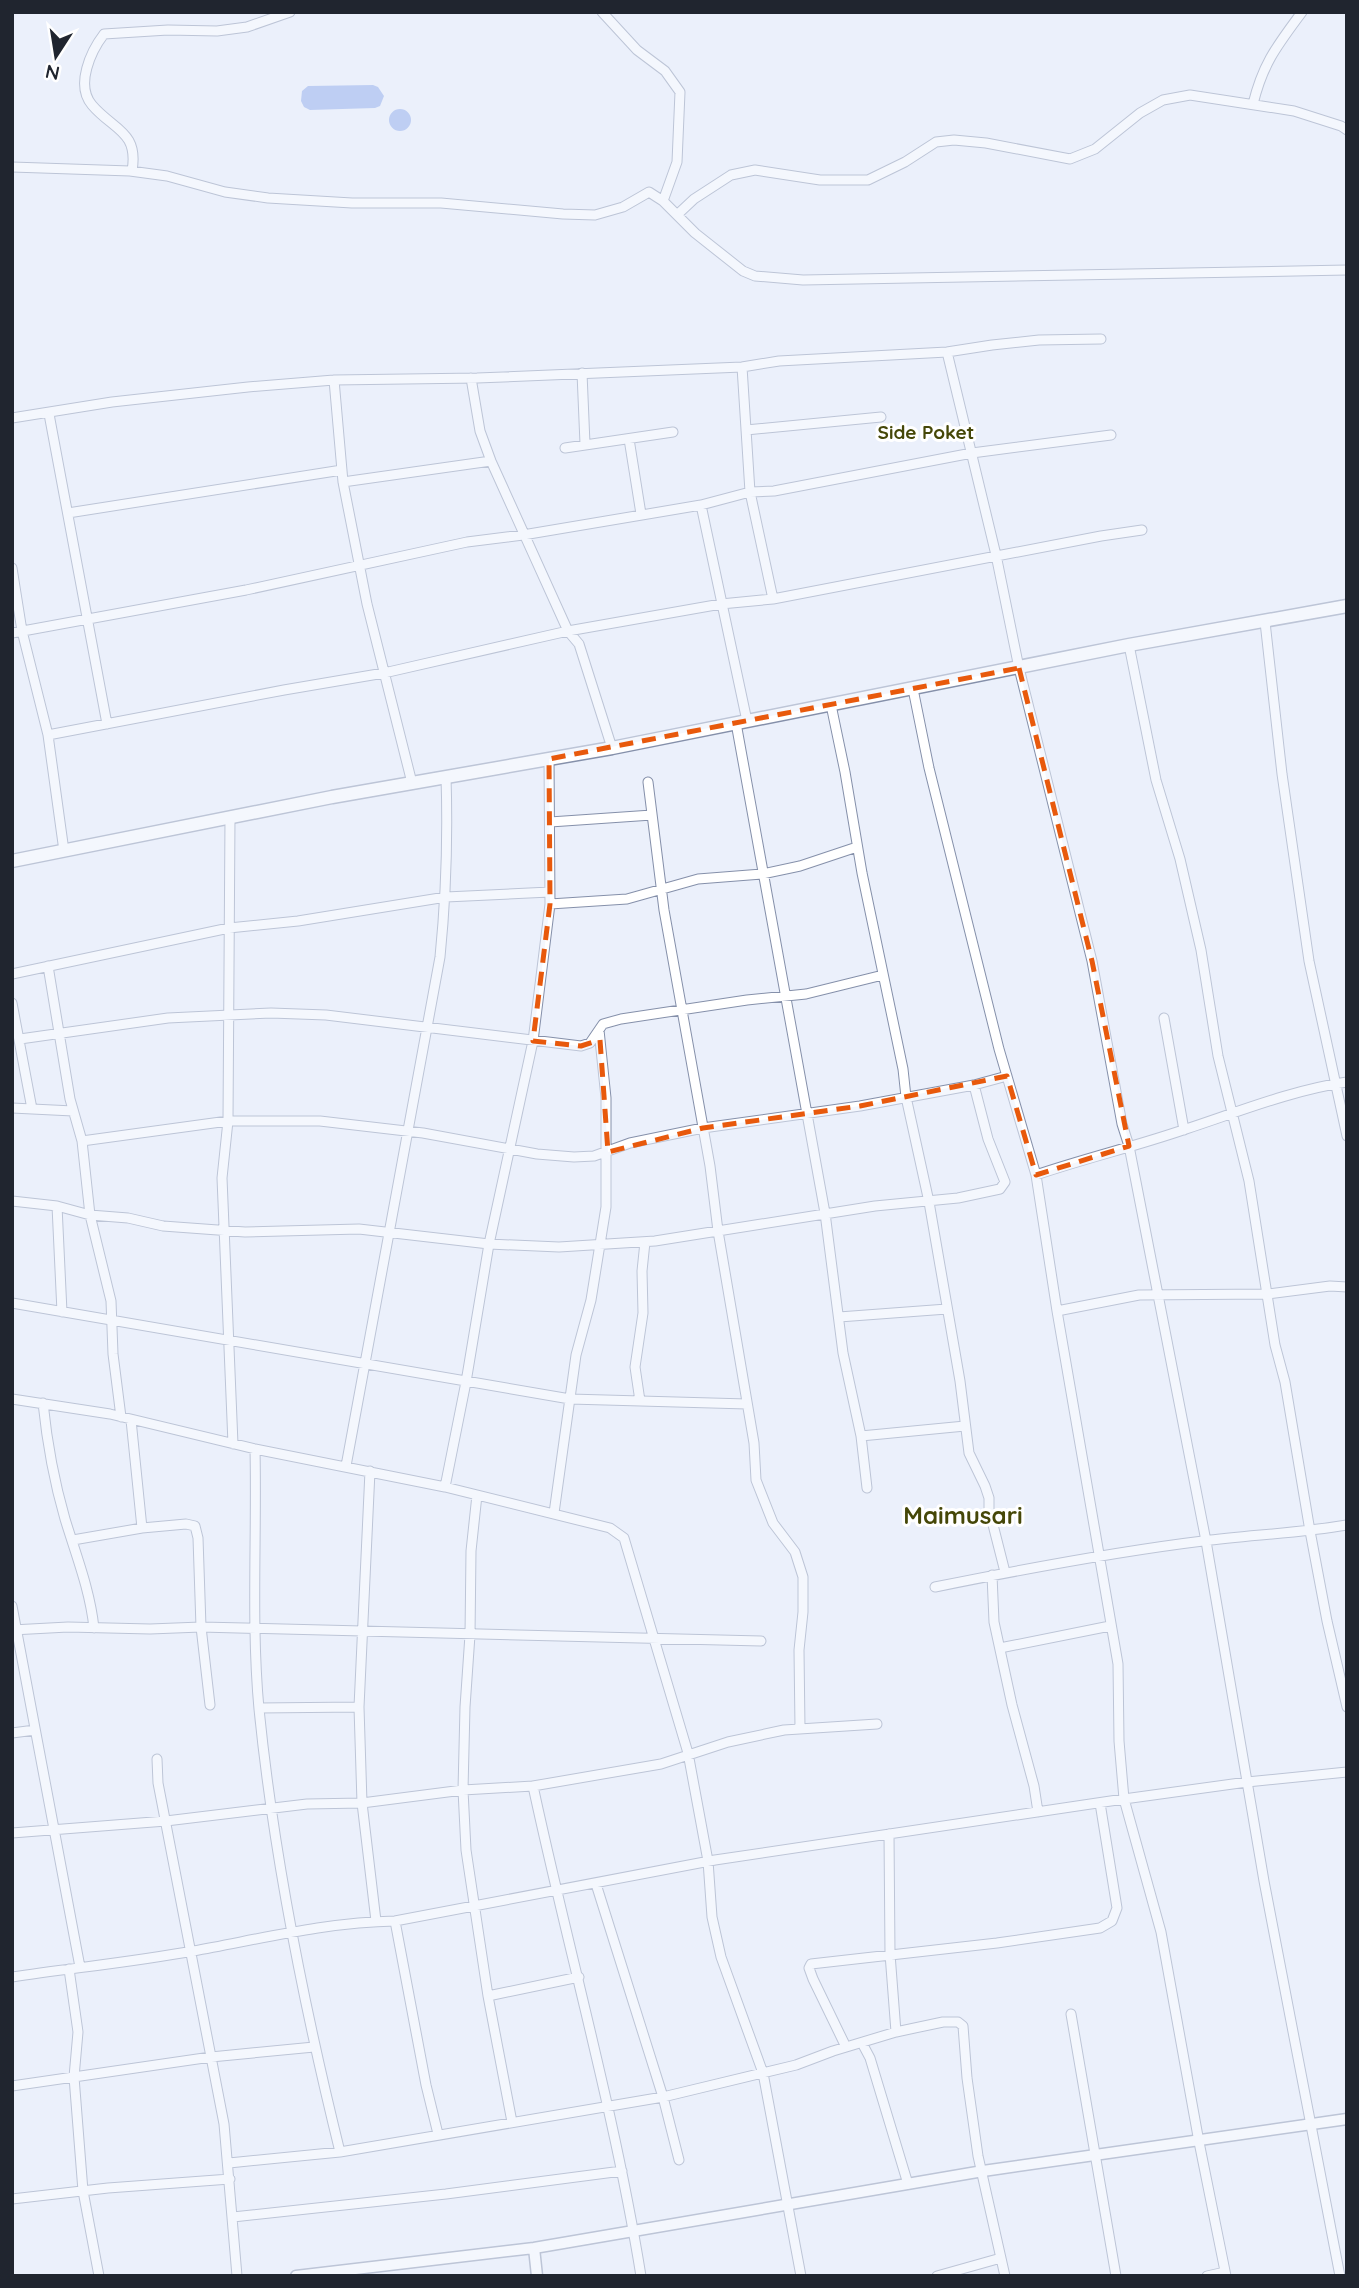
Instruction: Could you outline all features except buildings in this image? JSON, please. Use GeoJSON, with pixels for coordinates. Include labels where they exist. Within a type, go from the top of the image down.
{"type":"FeatureCollection","features":[{"type":"Feature","properties":{"kind":"main road"},"geometry":{"type":"LineString","coordinates":[[12,861],[412,783],[612,748],[1129,645],[1347,606]]}},
{"type":"Feature","properties":{"kind":"street"},"geometry":{"type":"LineString","coordinates":[[132,171],[135,156],[131,144],[123,131],[90,103],[86,87],[89,59],[93,48],[104,34],[168,30],[217,31],[247,27],[290,12]]}},
{"type":"Feature","properties":{"kind":"street"},"geometry":{"type":"LineString","coordinates":[[601,12],[637,50],[665,71],[680,92],[677,162],[663,201]]}},
{"type":"Feature","properties":{"kind":"street"},"geometry":{"type":"LineString","coordinates":[[1253,104],[1270,54],[1302,12]]}},
{"type":"Feature","properties":{"kind":"street"},"geometry":{"type":"LineString","coordinates":[[678,215],[694,199],[731,176],[755,170],[820,180],[868,180],[905,162],[936,142],[954,140],[1070,159],[1094,149],[1140,113],[1163,100],[1190,95],[1294,111],[1341,126],[1347,131]]}},
{"type":"Feature","properties":{"kind":"street"},"geometry":{"type":"LineString","coordinates":[[12,167],[132,171],[167,176],[225,192],[268,198],[352,203],[452,203],[595,215],[623,207],[649,192],[663,201],[695,233],[743,271],[755,276],[803,280],[1347,270]]}},
{"type":"Feature","properties":{"kind":"street"},"geometry":{"type":"LineString","coordinates":[[12,418],[112,402],[334,380],[471,378],[741,367],[779,361],[947,352],[1039,340],[1101,339]]}},
{"type":"Feature","properties":{"kind":"street"},"geometry":{"type":"LineString","coordinates":[[947,352],[1092,961],[1206,1541],[1273,1930],[1340,2276]]}},
{"type":"Feature","properties":{"kind":"street"},"geometry":{"type":"LineString","coordinates":[[741,367],[750,492],[773,599]]}},
{"type":"Feature","properties":{"kind":"street"},"geometry":{"type":"LineString","coordinates":[[582,373],[585,444]]}},
{"type":"Feature","properties":{"kind":"street"},"geometry":{"type":"LineString","coordinates":[[471,378],[480,430],[491,461],[568,631],[579,644],[612,748]]}},
{"type":"Feature","properties":{"kind":"street"},"geometry":{"type":"LineString","coordinates":[[334,380],[343,482],[366,604],[412,783]]}},
{"type":"Feature","properties":{"kind":"street"},"geometry":{"type":"LineString","coordinates":[[50,414],[107,724]]}},
{"type":"Feature","properties":{"kind":"street"},"geometry":{"type":"LineString","coordinates":[[746,430],[881,417]]}},
{"type":"Feature","properties":{"kind":"street"},"geometry":{"type":"LineString","coordinates":[[565,448],[673,432]]}},
{"type":"Feature","properties":{"kind":"street"},"geometry":{"type":"LineString","coordinates":[[17,632],[246,590],[467,542],[701,505],[750,492],[774,491],[972,453],[1111,435]]}},
{"type":"Feature","properties":{"kind":"street"},"geometry":{"type":"LineString","coordinates":[[629,439],[641,514]]}},
{"type":"Feature","properties":{"kind":"street"},"geometry":{"type":"LineString","coordinates":[[343,482],[491,461]]}},
{"type":"Feature","properties":{"kind":"street"},"geometry":{"type":"LineString","coordinates":[[68,513],[342,470]]}},
{"type":"Feature","properties":{"kind":"street"},"geometry":{"type":"LineString","coordinates":[[701,505],[741,722],[762,874],[825,1213],[843,1353],[862,1436],[867,1488]]}},
{"type":"Feature","properties":{"kind":"street"},"geometry":{"type":"LineString","coordinates":[[48,735],[384,673],[568,631],[721,604],[773,599],[996,555],[1142,530]]}},
{"type":"Feature","properties":{"kind":"street"},"geometry":{"type":"LineString","coordinates":[[12,568],[17,632],[48,735],[64,851]]}},
{"type":"Feature","properties":{"kind":"street"},"geometry":{"type":"LineString","coordinates":[[1265,622],[1280,761],[1309,961],[1347,1136]]}},
{"type":"Feature","properties":{"kind":"street"},"geometry":{"type":"LineString","coordinates":[[1129,645],[1156,780],[1180,859],[1201,950],[1218,1056],[1249,1181],[1275,1345],[1285,1382],[1326,1620],[1347,1707]]}},
{"type":"Feature","properties":{"kind":"street"},"geometry":{"type":"LineString","coordinates":[[913,689],[935,790],[1007,1076],[1036,1175],[1118,1664],[1119,1741],[1125,1799],[1161,1931],[1226,2274],[1207,2276]]}},
{"type":"Feature","properties":{"kind":"street"},"geometry":{"type":"LineString","coordinates":[[831,705],[906,1097],[929,1202],[960,1381],[969,1453],[989,1498],[989,1509],[1005,1572]]}},
{"type":"Feature","properties":{"kind":"street"},"geometry":{"type":"LineString","coordinates":[[445,1488],[489,1244],[533,1041],[550,904],[549,759]]}},
{"type":"Feature","properties":{"kind":"street"},"geometry":{"type":"LineString","coordinates":[[346,1466],[440,957],[446,897],[446,777]]}},
{"type":"Feature","properties":{"kind":"street"},"geometry":{"type":"LineString","coordinates":[[648,782],[661,888],[754,1443],[756,1480],[773,1523],[794,1552],[803,1577],[799,1650],[800,1728]]}},
{"type":"Feature","properties":{"kind":"street"},"geometry":{"type":"LineString","coordinates":[[550,822],[652,815]]}},
{"type":"Feature","properties":{"kind":"street"},"geometry":{"type":"LineString","coordinates":[[230,818],[228,1121],[222,1178],[233,1444]]}},
{"type":"Feature","properties":{"kind":"street"},"geometry":{"type":"LineString","coordinates":[[550,904],[627,899],[698,879],[762,874],[800,866],[857,847]]}},
{"type":"Feature","properties":{"kind":"street"},"geometry":{"type":"LineString","coordinates":[[12,974],[229,928],[298,921],[446,897],[550,892]]}},
{"type":"Feature","properties":{"kind":"street"},"geometry":{"type":"LineString","coordinates":[[48,966],[73,1111],[82,1141],[90,1215],[111,1301],[113,1354],[126,1419],[142,1528]]}},
{"type":"Feature","properties":{"kind":"street"},"geometry":{"type":"LineString","coordinates":[[20,1039],[168,1018],[229,1014],[326,1015],[581,1046],[590,1043],[603,1024],[621,1019],[839,988],[883,975]]}},
{"type":"Feature","properties":{"kind":"street"},"geometry":{"type":"LineString","coordinates":[[12,1003],[32,1109]]}},
{"type":"Feature","properties":{"kind":"street"},"geometry":{"type":"LineString","coordinates":[[1164,1018],[1184,1130]]}},
{"type":"Feature","properties":{"kind":"street"},"geometry":{"type":"LineString","coordinates":[[554,1513],[576,1355],[591,1300],[606,1207],[606,1098],[599,1030]]}},
{"type":"Feature","properties":{"kind":"street"},"geometry":{"type":"LineString","coordinates":[[82,1141],[228,1121],[320,1121],[510,1147],[537,1154],[594,1156],[630,1143],[703,1128],[906,1097],[1007,1076]]}},
{"type":"Feature","properties":{"kind":"street"},"geometry":{"type":"LineString","coordinates":[[1036,1175],[1231,1113],[1335,1083],[1347,1082]]}},
{"type":"Feature","properties":{"kind":"street"},"geometry":{"type":"LineString","coordinates":[[12,1201],[57,1206],[90,1215],[128,1218],[163,1226],[224,1230],[359,1229],[489,1244],[559,1247],[645,1242],[825,1213],[929,1202],[1000,1189],[1005,1182],[988,1139],[974,1085]]}},
{"type":"Feature","properties":{"kind":"street"},"geometry":{"type":"LineString","coordinates":[[12,1108],[73,1111]]}},
{"type":"Feature","properties":{"kind":"street"},"geometry":{"type":"LineString","coordinates":[[57,1206],[62,1312]]}},
{"type":"Feature","properties":{"kind":"street"},"geometry":{"type":"LineString","coordinates":[[640,1401],[635,1367],[643,1313],[642,1271],[645,1242]]}},
{"type":"Feature","properties":{"kind":"street"},"geometry":{"type":"LineString","coordinates":[[1057,1311],[1139,1295],[1268,1294],[1330,1286],[1347,1287]]}},
{"type":"Feature","properties":{"kind":"street"},"geometry":{"type":"LineString","coordinates":[[12,1303],[570,1399],[697,1405],[747,1404]]}},
{"type":"Feature","properties":{"kind":"street"},"geometry":{"type":"LineString","coordinates":[[839,1317],[947,1310]]}},
{"type":"Feature","properties":{"kind":"street"},"geometry":{"type":"LineString","coordinates":[[12,1398],[126,1419],[477,1495],[610,1528],[624,1538],[688,1753],[708,1861],[712,1917],[721,1956],[763,2073],[801,2276]]}},
{"type":"Feature","properties":{"kind":"street"},"geometry":{"type":"LineString","coordinates":[[43,1403],[47,1443],[65,1519],[92,1606],[94,1628]]}},
{"type":"Feature","properties":{"kind":"street"},"geometry":{"type":"LineString","coordinates":[[862,1436],[965,1426]]}},
{"type":"Feature","properties":{"kind":"street"},"geometry":{"type":"LineString","coordinates":[[255,1449],[255,1628],[259,1708],[271,1809],[314,2046],[341,2152]]}},
{"type":"Feature","properties":{"kind":"street"},"geometry":{"type":"LineString","coordinates":[[370,1471],[359,1707],[362,1803],[376,1921]]}},
{"type":"Feature","properties":{"kind":"street"},"geometry":{"type":"LineString","coordinates":[[477,1495],[471,1551],[470,1635],[465,1707],[463,1790],[466,1850],[488,1996],[512,2122]]}},
{"type":"Feature","properties":{"kind":"street"},"geometry":{"type":"LineString","coordinates":[[73,1540],[142,1528],[186,1524],[195,1526],[200,1555],[201,1627],[210,1705]]}},
{"type":"Feature","properties":{"kind":"street"},"geometry":{"type":"LineString","coordinates":[[935,1587],[1100,1556],[1347,1525]]}},
{"type":"Feature","properties":{"kind":"street"},"geometry":{"type":"LineString","coordinates":[[992,1575],[994,1622],[1038,1812]]}},
{"type":"Feature","properties":{"kind":"street"},"geometry":{"type":"LineString","coordinates":[[12,1606],[80,1967]]}},
{"type":"Feature","properties":{"kind":"street"},"geometry":{"type":"LineString","coordinates":[[1000,1648],[1110,1626]]}},
{"type":"Feature","properties":{"kind":"street"},"geometry":{"type":"LineString","coordinates":[[15,1630],[201,1627],[761,1641]]}},
{"type":"Feature","properties":{"kind":"street"},"geometry":{"type":"LineString","coordinates":[[259,1708],[359,1707]]}},
{"type":"Feature","properties":{"kind":"street"},"geometry":{"type":"LineString","coordinates":[[12,1833],[166,1821],[307,1804],[362,1803],[463,1790],[533,1786],[661,1764],[728,1742],[800,1728],[877,1724]]}},
{"type":"Feature","properties":{"kind":"street"},"geometry":{"type":"LineString","coordinates":[[12,1733],[35,1730]]}},
{"type":"Feature","properties":{"kind":"street"},"geometry":{"type":"LineString","coordinates":[[157,1759],[158,1783],[229,2163],[237,2276]]}},
{"type":"Feature","properties":{"kind":"street"},"geometry":{"type":"LineString","coordinates":[[12,1977],[190,1952],[292,1933],[376,1921],[395,1921],[708,1861],[1248,1782],[1347,1773]]}},
{"type":"Feature","properties":{"kind":"street"},"geometry":{"type":"LineString","coordinates":[[533,1786],[608,2106],[641,2276]]}},
{"type":"Feature","properties":{"kind":"street"},"geometry":{"type":"LineString","coordinates":[[846,2047],[813,1979],[811,1964],[998,1943],[1100,1928],[1112,1922],[1116,1908],[1100,1803]]}},
{"type":"Feature","properties":{"kind":"street"},"geometry":{"type":"LineString","coordinates":[[889,1834],[890,1954],[896,2032]]}},
{"type":"Feature","properties":{"kind":"street"},"geometry":{"type":"LineString","coordinates":[[596,1884],[663,2097],[679,2160]]}},
{"type":"Feature","properties":{"kind":"street"},"geometry":{"type":"LineString","coordinates":[[395,1921],[426,2085],[439,2134]]}},
{"type":"Feature","properties":{"kind":"street"},"geometry":{"type":"LineString","coordinates":[[69,1969],[78,2032],[74,2077],[83,2191],[99,2276]]}},
{"type":"Feature","properties":{"kind":"street"},"geometry":{"type":"LineString","coordinates":[[488,1996],[579,1977]]}},
{"type":"Feature","properties":{"kind":"street"},"geometry":{"type":"LineString","coordinates":[[1071,2014],[1116,2276]]}},
{"type":"Feature","properties":{"kind":"street"},"geometry":{"type":"LineString","coordinates":[[229,2163],[341,2152],[663,2097],[796,2065],[896,2032],[943,2022],[958,2022],[963,2026],[978,2156],[1004,2276]]}},
{"type":"Feature","properties":{"kind":"street"},"geometry":{"type":"LineString","coordinates":[[862,2043],[870,2058],[908,2184]]}},
{"type":"Feature","properties":{"kind":"street"},"geometry":{"type":"LineString","coordinates":[[12,2086],[211,2057],[314,2046]]}},
{"type":"Feature","properties":{"kind":"street"},"geometry":{"type":"LineString","coordinates":[[296,2276],[358,2272],[534,2248],[983,2171],[1347,2119]]}},
{"type":"Feature","properties":{"kind":"street"},"geometry":{"type":"LineString","coordinates":[[233,2217],[509,2187],[622,2171]]}},
{"type":"Feature","properties":{"kind":"street"},"geometry":{"type":"LineString","coordinates":[[12,2199],[230,2179]]}},
{"type":"Feature","properties":{"kind":"street"},"geometry":{"type":"LineString","coordinates":[[534,2248],[537,2276]]}},
{"type":"Feature","properties":{"kind":"street"},"geometry":{"type":"LineString","coordinates":[[937,2276],[1001,2258]]}},
{"type":"Feature","properties":{"kind":"highlighted area"},"geometry":{"type":"Polygon","coordinates":[[[1019,668],[1092,961],[1129,1146],[1036,1175],[1007,1076],[860,1106],[703,1128],[608,1152],[600,1040],[581,1046],[533,1041],[550,904],[549,759],[1019,668]]]}},
{"type":"Feature","properties":{"kind":"water"},"geometry":{"type":"Polygon","coordinates":[[[308,86],[378,87],[384,96],[380,106],[375,108],[310,110],[304,107],[301,101],[302,91],[308,86]]]}},
{"type":"Feature","properties":{"kind":"water"},"geometry":{"type":"Polygon","coordinates":[[[400,109],[410,116],[411,120],[404,130],[400,131],[390,124],[389,120],[396,110],[400,109]]]}},
{"type":"Feature","properties":{"kind":"district","name":"Side Poket"},"geometry":{"type":"Point","coordinates":[926,432]}},
{"type":"Feature","properties":{"kind":"district","name":"Maimusari"},"geometry":{"type":"Point","coordinates":[963,1516]}}]}
